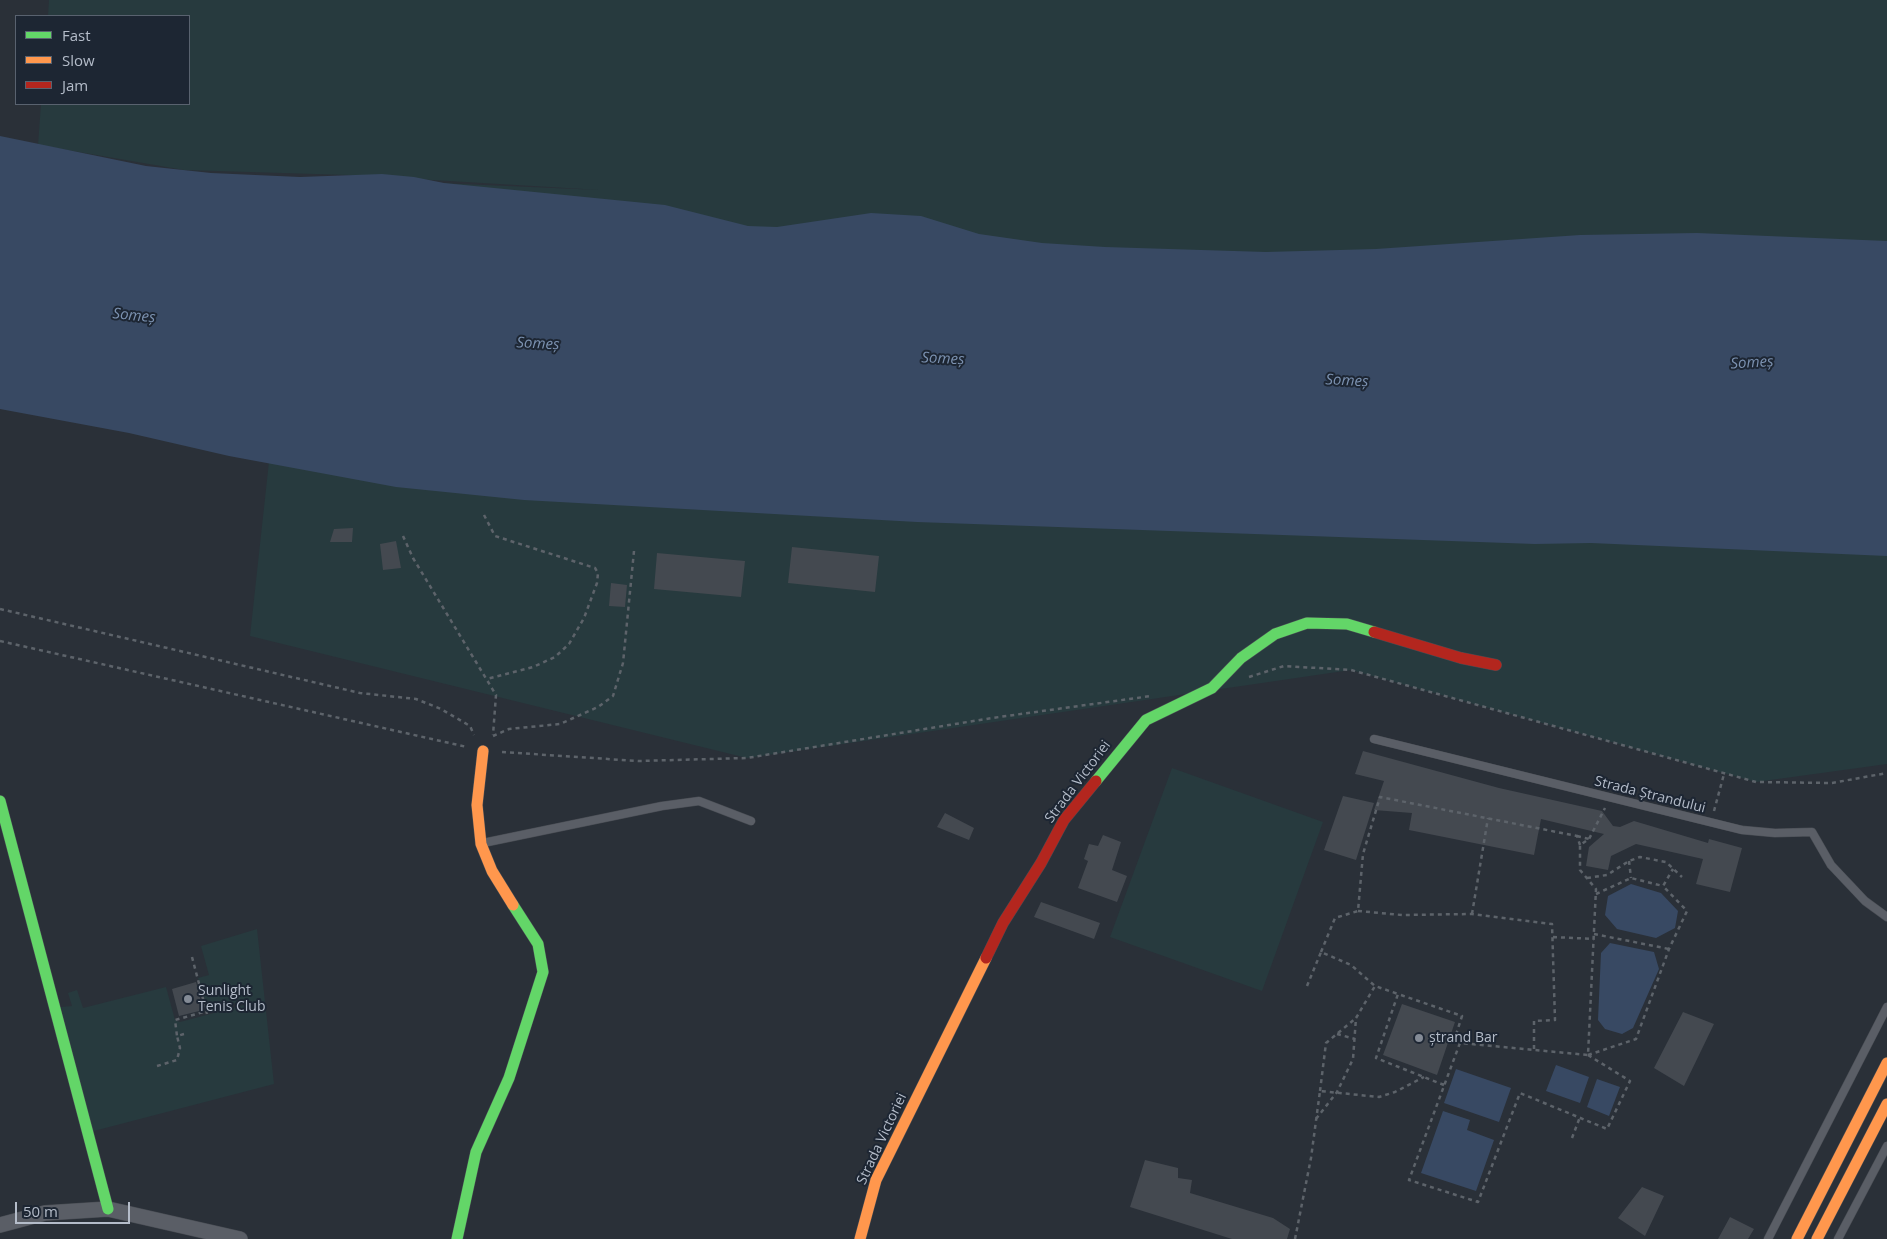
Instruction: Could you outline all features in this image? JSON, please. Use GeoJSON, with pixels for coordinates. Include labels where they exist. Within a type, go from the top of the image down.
{"type":"FeatureCollection","features":[{"type":"Feature","properties":{"kind":"street","name":"Strada Victoriei"},"geometry":{"type":"LineString","coordinates":[[860,1239],[876,1180],[1003,924],[1041,863],[1064,820],[1146,720],[1212,688],[1241,658],[1274,634],[1307,623],[1347,624],[1461,658],[1496,665]]}},
{"type":"Feature","properties":{"kind":"street"},"geometry":{"type":"LineString","coordinates":[[456,1239],[476,1152],[509,1078],[543,972],[538,944],[492,871],[481,844],[477,805],[483,750]]}},
{"type":"Feature","properties":{"kind":"street"},"geometry":{"type":"LineString","coordinates":[[0,801],[108,1210]]}},
{"type":"Feature","properties":{"kind":"street"},"geometry":{"type":"LineString","coordinates":[[1797,1239],[1887,1063]]}},
{"type":"Feature","properties":{"kind":"street"},"geometry":{"type":"LineString","coordinates":[[1816,1239],[1887,1104]]}},
{"type":"Feature","properties":{"kind":"street"},"geometry":{"type":"LineString","coordinates":[[0,1224],[45,1213],[108,1210],[240,1239]]}},
{"type":"Feature","properties":{"kind":"lane","name":"Strada Ștrandului"},"geometry":{"type":"LineString","coordinates":[[1374,739],[1742,830],[1775,833],[1812,832],[1831,865],[1865,901],[1887,917]]}},
{"type":"Feature","properties":{"kind":"lane"},"geometry":{"type":"LineString","coordinates":[[481,844],[662,806],[699,801],[751,821]]}},
{"type":"Feature","properties":{"kind":"lane"},"geometry":{"type":"LineString","coordinates":[[1768,1239],[1887,1007]]}},
{"type":"Feature","properties":{"kind":"lane"},"geometry":{"type":"LineString","coordinates":[[1838,1239],[1887,1146]]}},
{"type":"Feature","properties":{"kind":"path"},"geometry":{"type":"LineString","coordinates":[[484,515],[495,536],[595,568],[598,573],[597,583],[584,618],[570,644],[555,658],[533,667],[487,679]]}},
{"type":"Feature","properties":{"kind":"path"},"geometry":{"type":"LineString","coordinates":[[403,536],[413,558],[496,695],[493,735],[483,750]]}},
{"type":"Feature","properties":{"kind":"path"},"geometry":{"type":"LineString","coordinates":[[493,735],[509,729],[560,724],[598,707],[613,696],[623,663],[634,550]]}},
{"type":"Feature","properties":{"kind":"path"},"geometry":{"type":"LineString","coordinates":[[0,609],[360,693],[416,699],[442,709],[470,726],[483,750]]}},
{"type":"Feature","properties":{"kind":"path"},"geometry":{"type":"LineString","coordinates":[[0,641],[483,750],[638,761],[746,758],[992,718],[1155,696]]}},
{"type":"Feature","properties":{"kind":"path"},"geometry":{"type":"LineString","coordinates":[[1248,677],[1284,666],[1351,670],[1756,782],[1832,782],[1887,773]]}},
{"type":"Feature","properties":{"kind":"path"},"geometry":{"type":"LineString","coordinates":[[1711,822],[1724,774]]}},
{"type":"Feature","properties":{"kind":"path"},"geometry":{"type":"LineString","coordinates":[[1358,911],[1363,854],[1380,797],[1589,839]]}},
{"type":"Feature","properties":{"kind":"path"},"geometry":{"type":"LineString","coordinates":[[1580,846],[1589,839],[1610,798]]}},
{"type":"Feature","properties":{"kind":"path"},"geometry":{"type":"LineString","coordinates":[[1472,914],[1488,818]]}},
{"type":"Feature","properties":{"kind":"path"},"geometry":{"type":"LineString","coordinates":[[1577,836],[1580,846],[1580,870],[1596,889],[1588,1055]]}},
{"type":"Feature","properties":{"kind":"path"},"geometry":{"type":"LineString","coordinates":[[1586,878],[1607,875],[1629,861],[1640,857],[1666,862],[1682,877]]}},
{"type":"Feature","properties":{"kind":"path"},"geometry":{"type":"LineString","coordinates":[[1629,861],[1631,878]]}},
{"type":"Feature","properties":{"kind":"path"},"geometry":{"type":"LineString","coordinates":[[1663,886],[1673,869]]}},
{"type":"Feature","properties":{"kind":"path"},"geometry":{"type":"LineString","coordinates":[[1321,952],[1351,965],[1375,986],[1462,1016],[1454,1041],[1588,1055],[1636,1039],[1669,948],[1687,911],[1663,886],[1631,878],[1596,895]]}},
{"type":"Feature","properties":{"kind":"path"},"geometry":{"type":"LineString","coordinates":[[1307,986],[1335,918],[1358,911],[1402,915],[1472,914],[1552,924],[1555,1020],[1534,1021],[1534,1050]]}},
{"type":"Feature","properties":{"kind":"path"},"geometry":{"type":"LineString","coordinates":[[1594,934],[1669,948]]}},
{"type":"Feature","properties":{"kind":"path"},"geometry":{"type":"LineString","coordinates":[[1553,937],[1594,939]]}},
{"type":"Feature","properties":{"kind":"path"},"geometry":{"type":"LineString","coordinates":[[157,1066],[177,1060],[180,1048],[176,1036],[175,1020],[207,1013],[192,957]]}},
{"type":"Feature","properties":{"kind":"path"},"geometry":{"type":"LineString","coordinates":[[1295,1239],[1311,1158],[1326,1043],[1356,1018],[1375,986]]}},
{"type":"Feature","properties":{"kind":"path"},"geometry":{"type":"LineString","coordinates":[[1398,994],[1376,1058],[1444,1085]]}},
{"type":"Feature","properties":{"kind":"path"},"geometry":{"type":"LineString","coordinates":[[1316,1120],[1337,1092],[1353,1059],[1356,1018]]}},
{"type":"Feature","properties":{"kind":"path"},"geometry":{"type":"LineString","coordinates":[[176,1036],[184,1034]]}},
{"type":"Feature","properties":{"kind":"path"},"geometry":{"type":"LineString","coordinates":[[1336,1034],[1355,1039]]}},
{"type":"Feature","properties":{"kind":"path"},"geometry":{"type":"LineString","coordinates":[[1460,1043],[1409,1180],[1478,1202],[1520,1093],[1607,1129],[1630,1081],[1588,1055]]}},
{"type":"Feature","properties":{"kind":"path"},"geometry":{"type":"LineString","coordinates":[[1320,1091],[1379,1097],[1396,1092],[1424,1077]]}},
{"type":"Feature","properties":{"kind":"path"},"geometry":{"type":"LineString","coordinates":[[1572,1138],[1580,1117]]}},
{"type":"Feature","properties":{"kind":"green space"},"geometry":{"type":"Polygon","coordinates":[[[49,0],[1887,0],[1887,764],[1756,782],[1351,670],[747,758],[250,636],[300,177],[600,190],[348,175],[184,170],[38,145],[41,105],[190,105],[190,15],[48,15],[49,0]]]}},
{"type":"Feature","properties":{"kind":"green space"},"geometry":{"type":"Polygon","coordinates":[[[1172,768],[1323,822],[1262,991],[1110,937],[1172,768]]]}},
{"type":"Feature","properties":{"kind":"green space"},"geometry":{"type":"Polygon","coordinates":[[[257,929],[274,1084],[90,1132],[61,1007],[72,1006],[68,993],[77,990],[83,1008],[166,987],[175,1020],[180,1022],[244,1005],[243,1001],[207,1011],[198,978],[209,975],[201,946],[257,929]]]}},
{"type":"Feature","properties":{"kind":"water","name":"Someș"},"geometry":{"type":"Polygon","coordinates":[[[0,136],[146,166],[211,173],[300,177],[382,174],[414,177],[444,183],[665,205],[748,226],[777,227],[871,213],[921,216],[979,234],[1042,243],[1105,247],[1266,252],[1376,249],[1580,235],[1697,233],[1887,241],[1887,556],[1591,543],[1535,544],[917,522],[524,500],[396,487],[229,456],[129,433],[0,409],[0,136]]]}},
{"type":"Feature","properties":{"kind":"water"},"geometry":{"type":"Polygon","coordinates":[[[1631,884],[1661,893],[1678,911],[1675,928],[1656,938],[1617,929],[1605,915],[1608,896],[1631,884]]]}},
{"type":"Feature","properties":{"kind":"water"},"geometry":{"type":"Polygon","coordinates":[[[1610,943],[1654,952],[1659,969],[1633,1028],[1622,1034],[1605,1029],[1598,1020],[1601,953],[1610,943]]]}},
{"type":"Feature","properties":{"kind":"water"},"geometry":{"type":"Polygon","coordinates":[[[1556,1065],[1589,1077],[1580,1103],[1546,1091],[1556,1065]]]}},
{"type":"Feature","properties":{"kind":"water"},"geometry":{"type":"Polygon","coordinates":[[[1456,1069],[1511,1088],[1499,1122],[1444,1103],[1456,1069]]]}},
{"type":"Feature","properties":{"kind":"water"},"geometry":{"type":"Polygon","coordinates":[[[1597,1079],[1620,1087],[1609,1116],[1587,1107],[1597,1079]]]}},
{"type":"Feature","properties":{"kind":"water"},"geometry":{"type":"Polygon","coordinates":[[[1443,1111],[1470,1120],[1467,1130],[1494,1140],[1476,1191],[1421,1173],[1443,1111]]]}},
{"type":"Feature","properties":{"kind":"building"},"geometry":{"type":"Polygon","coordinates":[[[353,528],[352,542],[330,542],[334,529],[353,528]]]}},
{"type":"Feature","properties":{"kind":"building"},"geometry":{"type":"Polygon","coordinates":[[[396,541],[401,568],[383,570],[380,544],[396,541]]]}},
{"type":"Feature","properties":{"kind":"building"},"geometry":{"type":"Polygon","coordinates":[[[792,547],[879,556],[875,592],[788,583],[792,547]]]}},
{"type":"Feature","properties":{"kind":"building"},"geometry":{"type":"Polygon","coordinates":[[[657,553],[745,561],[741,597],[654,589],[657,553]]]}},
{"type":"Feature","properties":{"kind":"building"},"geometry":{"type":"Polygon","coordinates":[[[611,583],[627,585],[625,607],[609,606],[611,583]]]}},
{"type":"Feature","properties":{"kind":"building"},"geometry":{"type":"Polygon","coordinates":[[[1363,751],[1499,788],[1602,811],[1613,826],[1620,827],[1634,821],[1708,843],[1709,839],[1742,848],[1730,892],[1696,884],[1703,859],[1636,844],[1611,856],[1608,870],[1586,866],[1589,847],[1604,834],[1541,819],[1534,855],[1409,830],[1412,813],[1374,810],[1384,781],[1355,774],[1363,751]]]}},
{"type":"Feature","properties":{"kind":"building"},"geometry":{"type":"Polygon","coordinates":[[[1343,796],[1374,803],[1356,860],[1324,850],[1343,796]]]}},
{"type":"Feature","properties":{"kind":"building"},"geometry":{"type":"Polygon","coordinates":[[[945,813],[974,828],[969,840],[937,827],[945,813]]]}},
{"type":"Feature","properties":{"kind":"building"},"geometry":{"type":"Polygon","coordinates":[[[1103,835],[1121,842],[1112,870],[1127,876],[1117,902],[1078,888],[1088,861],[1084,859],[1089,844],[1098,846],[1103,835]]]}},
{"type":"Feature","properties":{"kind":"building"},"geometry":{"type":"Polygon","coordinates":[[[1041,902],[1100,923],[1094,939],[1034,917],[1041,902]]]}},
{"type":"Feature","properties":{"kind":"building","name":"Sunlight Tenis Club"},"geometry":{"type":"Polygon","coordinates":[[[196,982],[203,1010],[179,1016],[172,989],[196,982]]]}},
{"type":"Feature","properties":{"kind":"building","name":"ștrand Bar"},"geometry":{"type":"Polygon","coordinates":[[[1402,1004],[1455,1022],[1437,1075],[1383,1055],[1402,1004]]]}},
{"type":"Feature","properties":{"kind":"building"},"geometry":{"type":"Polygon","coordinates":[[[1683,1012],[1714,1024],[1684,1086],[1654,1068],[1683,1012]]]}},
{"type":"Feature","properties":{"kind":"building"},"geometry":{"type":"Polygon","coordinates":[[[1145,1160],[1178,1168],[1178,1178],[1192,1180],[1190,1193],[1273,1218],[1290,1229],[1287,1239],[1232,1239],[1130,1207],[1145,1160]]]}},
{"type":"Feature","properties":{"kind":"building"},"geometry":{"type":"Polygon","coordinates":[[[1642,1187],[1664,1196],[1645,1236],[1618,1218],[1642,1187]]]}},
{"type":"Feature","properties":{"kind":"building"},"geometry":{"type":"Polygon","coordinates":[[[1730,1217],[1754,1229],[1748,1239],[1718,1239],[1730,1217]]]}},
{"type":"Feature","properties":{"kind":"traffic: fast"},"geometry":{"type":"LineString","coordinates":[[1096,781],[1146,720],[1212,688],[1241,658],[1275,634],[1307,623],[1347,624],[1374,632]]}},
{"type":"Feature","properties":{"kind":"traffic: fast"},"geometry":{"type":"LineString","coordinates":[[0,801],[108,1209]]}},
{"type":"Feature","properties":{"kind":"traffic: fast"},"geometry":{"type":"LineString","coordinates":[[457,1239],[476,1152],[509,1078],[543,972],[538,944],[513,905]]}},
{"type":"Feature","properties":{"kind":"traffic: slow"},"geometry":{"type":"LineString","coordinates":[[483,751],[477,805],[481,844],[492,871],[513,905]]}},
{"type":"Feature","properties":{"kind":"traffic: slow"},"geometry":{"type":"LineString","coordinates":[[860,1239],[876,1180],[986,958]]}},
{"type":"Feature","properties":{"kind":"traffic: slow"},"geometry":{"type":"LineString","coordinates":[[1797,1239],[1887,1063]]}},
{"type":"Feature","properties":{"kind":"traffic: slow"},"geometry":{"type":"LineString","coordinates":[[1817,1239],[1887,1104]]}},
{"type":"Feature","properties":{"kind":"traffic: jam"},"geometry":{"type":"LineString","coordinates":[[1374,632],[1461,658],[1496,665]]}},
{"type":"Feature","properties":{"kind":"traffic: jam"},"geometry":{"type":"LineString","coordinates":[[986,958],[1003,923],[1041,863],[1064,820],[1096,781]]}},
{"type":"Feature","properties":{"kind":"place","name":"Sunlight Tenis Club"},"geometry":{"type":"Point","coordinates":[188,999]}},
{"type":"Feature","properties":{"kind":"place","name":"ștrand Bar"},"geometry":{"type":"Point","coordinates":[1419,1038]}}]}
